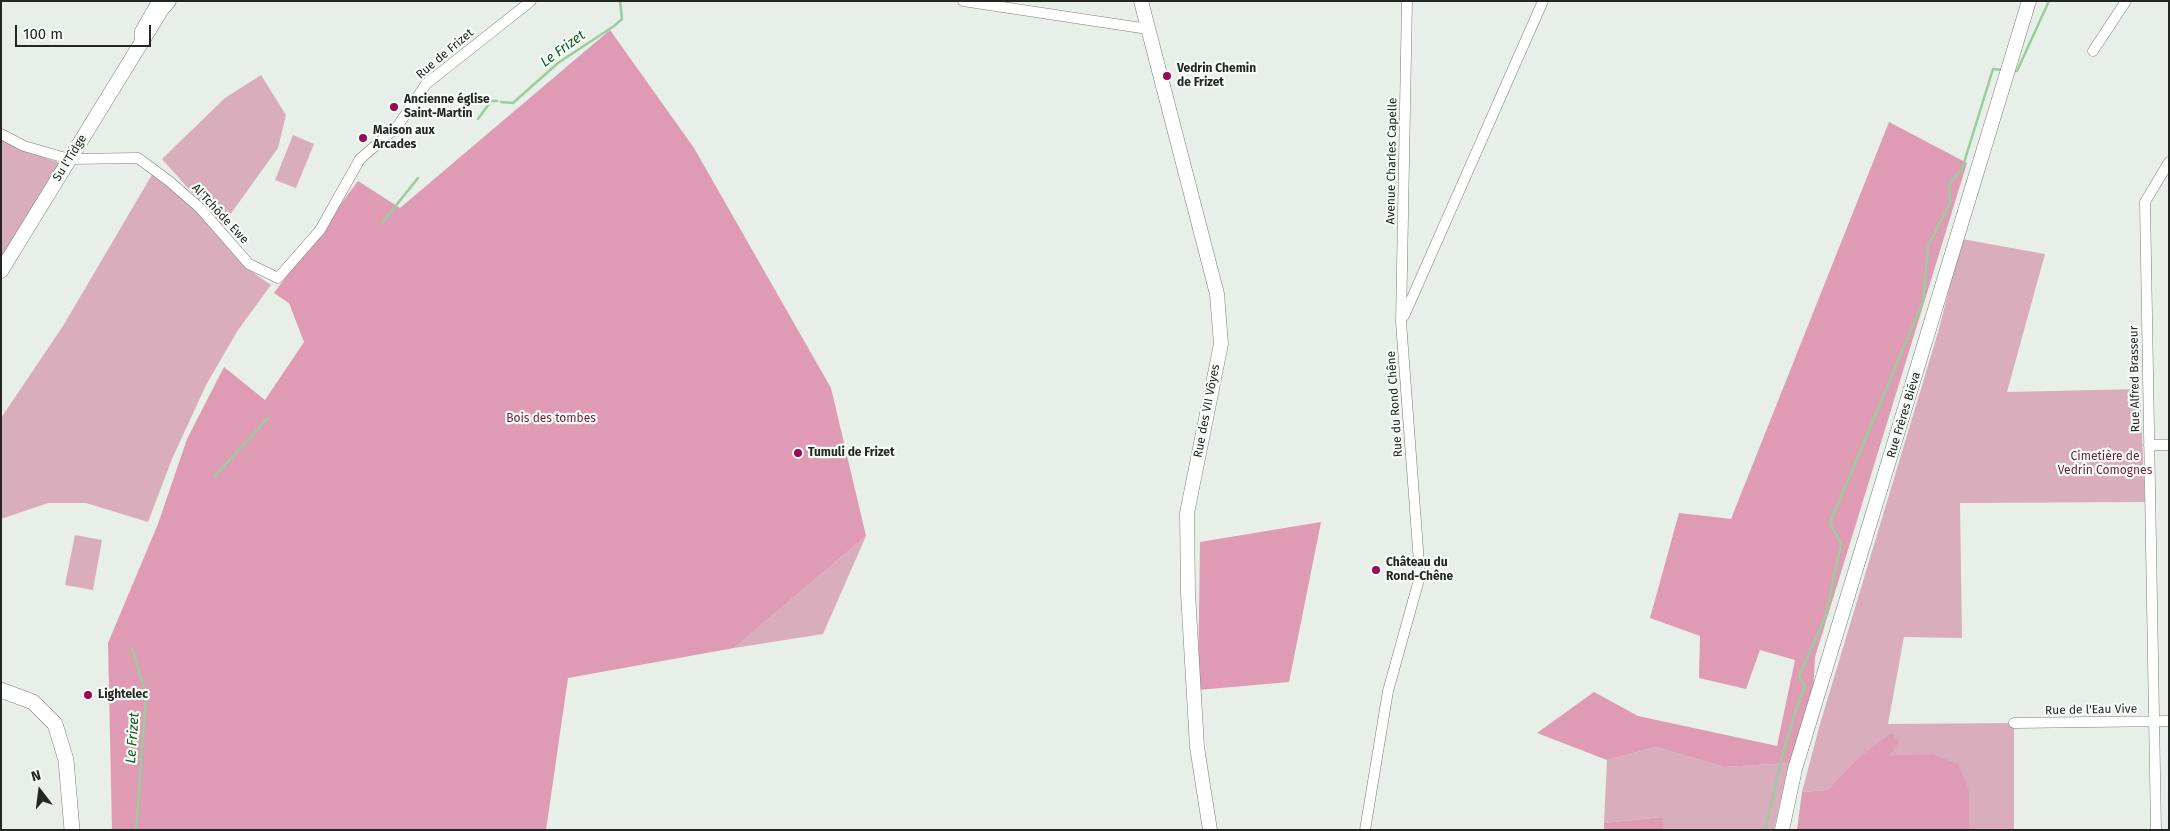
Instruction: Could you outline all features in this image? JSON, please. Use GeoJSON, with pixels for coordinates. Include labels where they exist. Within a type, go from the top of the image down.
{"type":"FeatureCollection","features":[{"type":"Feature","properties":{"kind":"main road"},"geometry":{"type":"LineString","coordinates":[[1,690],[33,702],[55,724],[66,760],[72,830]]}},
{"type":"Feature","properties":{"kind":"street","name":"Su l'Tîdge"},"geometry":{"type":"LineString","coordinates":[[140,46],[140,31],[157,1]]}},
{"type":"Feature","properties":{"kind":"street","name":"Su l'Tîdge"},"geometry":{"type":"LineString","coordinates":[[1,272],[69,159],[169,1]]}},
{"type":"Feature","properties":{"kind":"street","name":"Rue de Frizet"},"geometry":{"type":"LineString","coordinates":[[278,278],[320,230],[360,159],[397,127],[426,84],[530,1]]}},
{"type":"Feature","properties":{"kind":"street"},"geometry":{"type":"LineString","coordinates":[[963,1],[1148,29]]}},
{"type":"Feature","properties":{"kind":"street","name":"Rue des VII Vôyes"},"geometry":{"type":"LineString","coordinates":[[1140,1],[1217,294],[1221,344],[1187,513],[1188,593],[1197,747],[1210,830]]}},
{"type":"Feature","properties":{"kind":"street","name":"Avenue Charles Capelle"},"geometry":{"type":"LineString","coordinates":[[1401,322],[1407,1]]}},
{"type":"Feature","properties":{"kind":"street","name":"Rue du Rond Chêne"},"geometry":{"type":"LineString","coordinates":[[1365,830],[1388,691],[1420,576],[1401,322],[1544,1]]}},
{"type":"Feature","properties":{"kind":"street","name":"Rue Frères Biéva"},"geometry":{"type":"LineString","coordinates":[[1782,830],[1795,769],[2030,1]]}},
{"type":"Feature","properties":{"kind":"street"},"geometry":{"type":"LineString","coordinates":[[2093,51],[2126,1]]}},
{"type":"Feature","properties":{"kind":"street","name":"Al'Tchôde Ewe"},"geometry":{"type":"LineString","coordinates":[[1,134],[24,146],[69,159],[138,158],[169,181],[200,208],[249,264],[278,278]]}},
{"type":"Feature","properties":{"kind":"street","name":"Rue Alfred Brasseur"},"geometry":{"type":"LineString","coordinates":[[2156,830],[2144,202],[2169,162]]}},
{"type":"Feature","properties":{"kind":"street"},"geometry":{"type":"LineString","coordinates":[[2149,445],[2169,445]]}},
{"type":"Feature","properties":{"kind":"street","name":"Rue de l'Eau Vive"},"geometry":{"type":"LineString","coordinates":[[2014,723],[2169,721]]}},
{"type":"Feature","properties":{"kind":"green space","name":"Bois des tombes"},"geometry":{"type":"Polygon","coordinates":[[[610,30],[694,148],[831,388],[866,536],[734,648],[568,678],[546,830],[112,830],[108,643],[158,524],[187,439],[224,367],[265,400],[304,342],[289,303],[274,293],[358,181],[400,208],[610,30]]]}},
{"type":"Feature","properties":{"kind":"green space"},"geometry":{"type":"Polygon","coordinates":[[[261,75],[286,115],[278,148],[222,226],[162,159],[225,98],[261,75]]]}},
{"type":"Feature","properties":{"kind":"green space"},"geometry":{"type":"Polygon","coordinates":[[[1889,122],[1967,163],[1815,657],[1813,694],[1789,763],[1724,767],[1656,747],[1607,760],[1537,733],[1594,692],[1638,716],[1777,746],[1795,660],[1760,650],[1746,689],[1699,678],[1700,636],[1650,618],[1679,513],[1731,519],[1889,122]]]}},
{"type":"Feature","properties":{"kind":"green space"},"geometry":{"type":"Polygon","coordinates":[[[293,135],[314,144],[296,188],[275,180],[293,135]]]}},
{"type":"Feature","properties":{"kind":"green space"},"geometry":{"type":"Polygon","coordinates":[[[1,139],[19,149],[60,163],[1,266],[1,139]]]}},
{"type":"Feature","properties":{"kind":"green space"},"geometry":{"type":"Polygon","coordinates":[[[153,173],[200,211],[251,271],[271,285],[238,330],[206,385],[172,459],[148,522],[86,503],[48,503],[1,519],[1,418],[63,326],[153,173]]]}},
{"type":"Feature","properties":{"kind":"green space","name":"Cimetière de Vedrin Comognes"},"geometry":{"type":"Polygon","coordinates":[[[1962,239],[2045,254],[2007,392],[2140,389],[2145,502],[1960,503],[1962,638],[1904,637],[1888,724],[2014,723],[2014,830],[1969,830],[1969,791],[1932,754],[1856,760],[1827,790],[1802,792],[1820,724],[1939,329],[1962,239]]]}},
{"type":"Feature","properties":{"kind":"green space"},"geometry":{"type":"Polygon","coordinates":[[[1321,522],[1289,682],[1198,690],[1200,542],[1321,522]]]}},
{"type":"Feature","properties":{"kind":"green space"},"geometry":{"type":"Polygon","coordinates":[[[75,535],[102,540],[93,590],[65,585],[75,535]]]}},
{"type":"Feature","properties":{"kind":"green space"},"geometry":{"type":"Polygon","coordinates":[[[866,536],[823,634],[734,648],[866,536]]]}},
{"type":"Feature","properties":{"kind":"green space"},"geometry":{"type":"Polygon","coordinates":[[[1891,733],[1899,742],[1889,756],[1932,754],[1958,764],[1969,791],[1969,830],[1797,830],[1802,792],[1827,790],[1856,760],[1891,733]]]}},
{"type":"Feature","properties":{"kind":"green space"},"geometry":{"type":"Polygon","coordinates":[[[1656,747],[1724,767],[1789,763],[1774,830],[1664,830],[1661,817],[1604,823],[1607,760],[1656,747]]]}},
{"type":"Feature","properties":{"kind":"green space"},"geometry":{"type":"Polygon","coordinates":[[[1662,817],[1664,830],[1604,830],[1604,823],[1662,817]]]}},
{"type":"Feature","properties":{"kind":"waterway","name":"Le Frizet"},"geometry":{"type":"LineString","coordinates":[[501,102],[513,103],[558,63],[614,26],[622,19],[620,1]]}},
{"type":"Feature","properties":{"kind":"waterway"},"geometry":{"type":"LineString","coordinates":[[2013,71],[2017,71],[2049,1]]}},
{"type":"Feature","properties":{"kind":"waterway"},"geometry":{"type":"LineString","coordinates":[[1765,830],[1783,753],[1805,686],[1799,677],[1826,614],[1841,544],[1830,523],[1923,301],[1928,246],[1950,203],[1949,184],[1962,169],[1993,69],[2002,70]]}},
{"type":"Feature","properties":{"kind":"waterway","name":"Le Frizet"},"geometry":{"type":"LineString","coordinates":[[478,119],[491,101],[497,101]]}},
{"type":"Feature","properties":{"kind":"waterway","name":"Le Frizet"},"geometry":{"type":"LineString","coordinates":[[382,223],[418,178]]}},
{"type":"Feature","properties":{"kind":"waterway","name":"Le Frizet"},"geometry":{"type":"LineString","coordinates":[[214,477],[268,418]]}},
{"type":"Feature","properties":{"kind":"waterway","name":"Le Frizet"},"geometry":{"type":"LineString","coordinates":[[132,649],[146,695],[136,830]]}},
{"type":"Feature","properties":{"kind":"place","name":"Vedrin Chemin de Frizet"},"geometry":{"type":"Point","coordinates":[1167,76]}},
{"type":"Feature","properties":{"kind":"place","name":"Ancienne église Saint-Martin"},"geometry":{"type":"Point","coordinates":[394,107]}},
{"type":"Feature","properties":{"kind":"place","name":"Maison aux Arcades"},"geometry":{"type":"Point","coordinates":[363,138]}},
{"type":"Feature","properties":{"kind":"place","name":"Tumuli de Frizet"},"geometry":{"type":"Point","coordinates":[798,453]}},
{"type":"Feature","properties":{"kind":"place","name":"Château du Rond-Chêne"},"geometry":{"type":"Point","coordinates":[1376,570]}},
{"type":"Feature","properties":{"kind":"place","name":"Lightelec"},"geometry":{"type":"Point","coordinates":[88,695]}}]}
